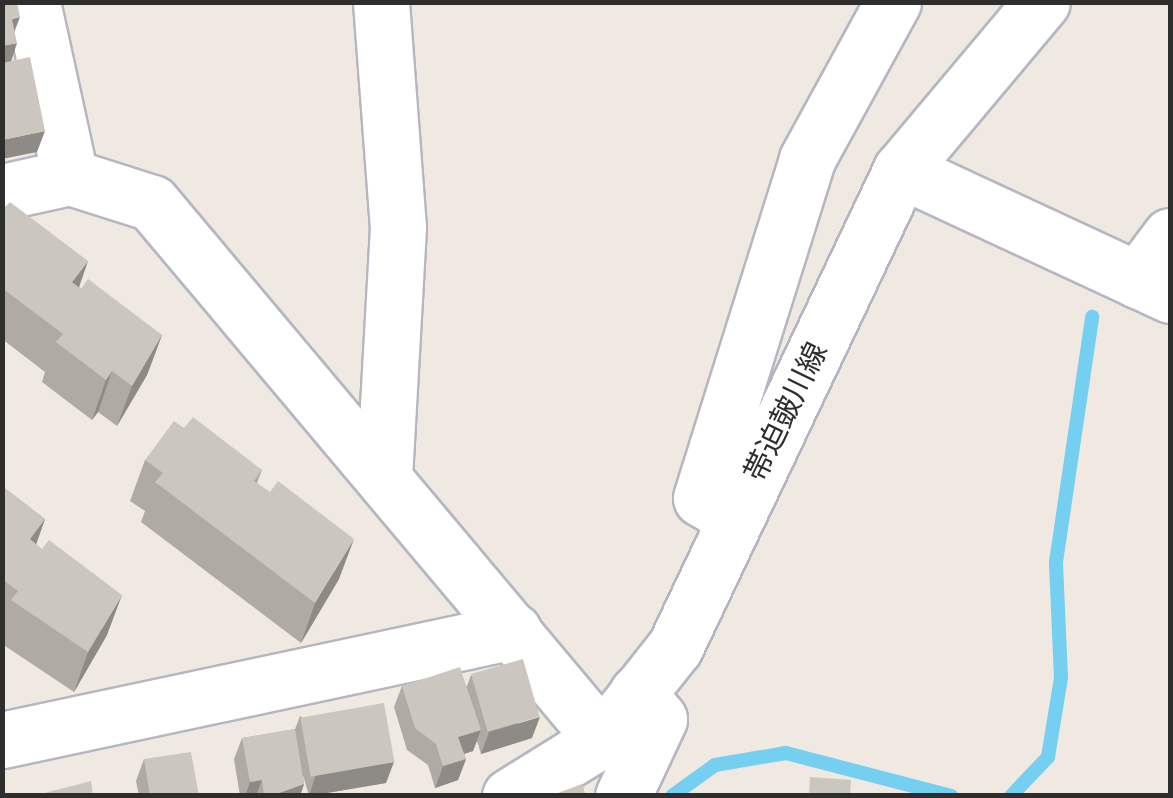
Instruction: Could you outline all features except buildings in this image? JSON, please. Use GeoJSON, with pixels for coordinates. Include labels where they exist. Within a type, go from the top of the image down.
{"type":"FeatureCollection","features":[{"type":"Feature","properties":{"kind":"street"},"geometry":{"type":"LineString","coordinates":[[32,2],[70,177]]}},
{"type":"Feature","properties":{"kind":"street"},"geometry":{"type":"LineString","coordinates":[[381,2],[398,226],[384,478]]}},
{"type":"Feature","properties":{"kind":"street"},"geometry":{"type":"LineString","coordinates":[[735,518],[700,498],[807,158],[893,2]]}},
{"type":"Feature","properties":{"kind":"street","name":"帯迫皷川線"},"geometry":{"type":"LineString","coordinates":[[510,796],[602,739],[706,592],[735,518],[902,170],[1042,2]]}},
{"type":"Feature","properties":{"kind":"street"},"geometry":{"type":"LineString","coordinates":[[902,170],[1154,288],[1170,236]]}},
{"type":"Feature","properties":{"kind":"street"},"geometry":{"type":"LineString","coordinates":[[2,192],[70,177],[152,203],[602,739]]}},
{"type":"Feature","properties":{"kind":"street"},"geometry":{"type":"LineString","coordinates":[[2,740],[514,631]]}},
{"type":"Feature","properties":{"kind":"street"},"geometry":{"type":"LineString","coordinates":[[623,796],[659,719],[638,693]]}},
{"type":"Feature","properties":{"kind":"waterway"},"geometry":{"type":"LineString","coordinates":[[1011,796],[1048,757],[1061,678],[1056,562],[1092,317]]}},
{"type":"Feature","properties":{"kind":"waterway"},"geometry":{"type":"LineString","coordinates":[[672,796],[715,765],[786,753],[951,796]]}}]}
